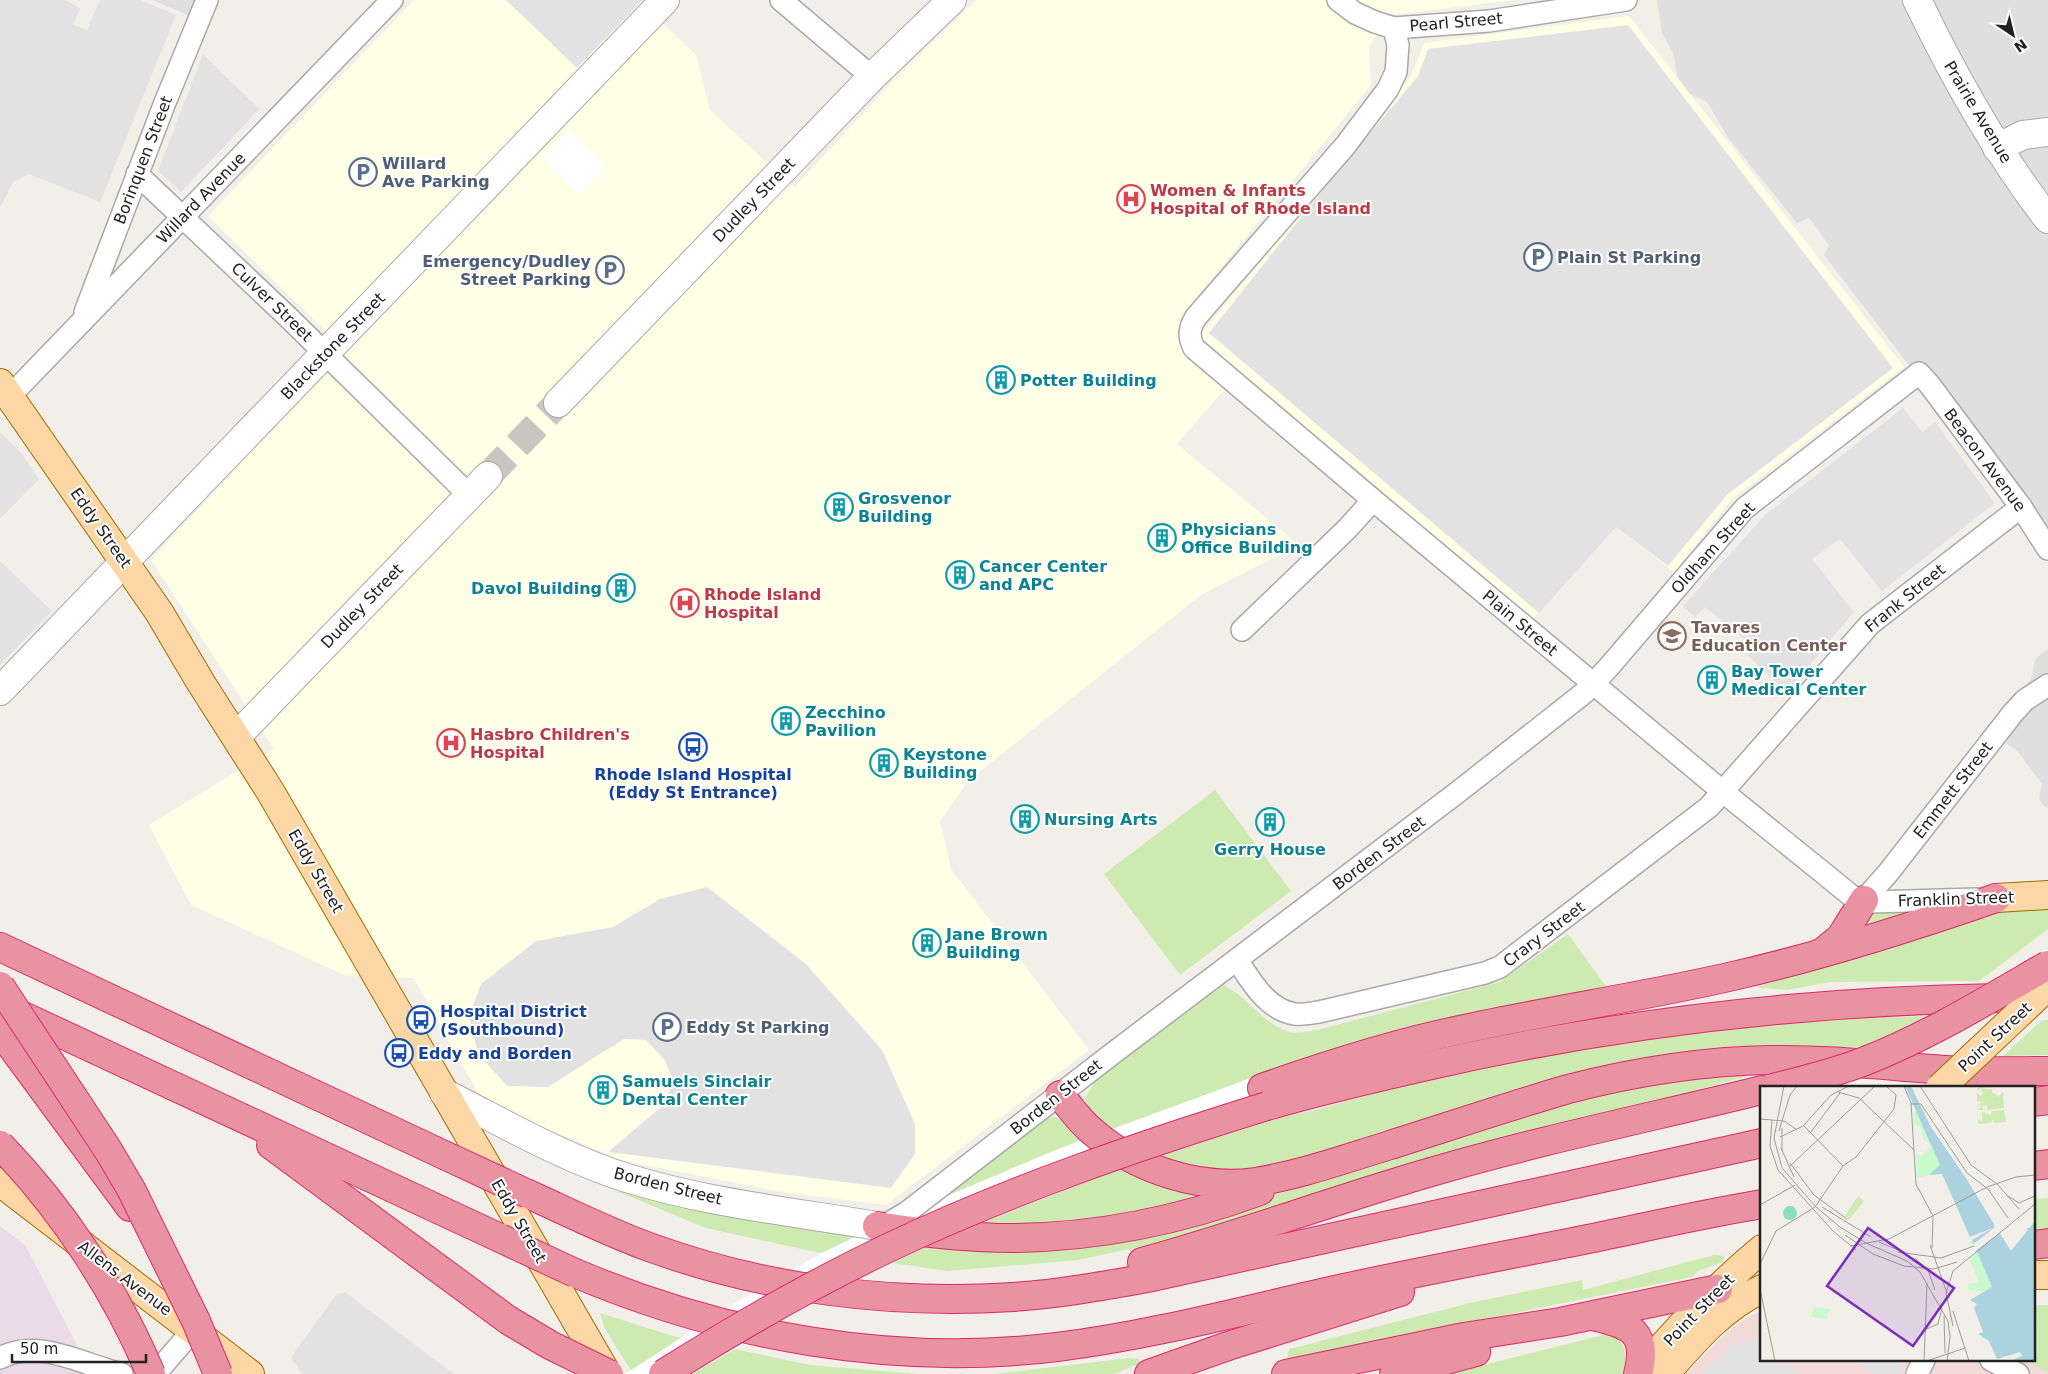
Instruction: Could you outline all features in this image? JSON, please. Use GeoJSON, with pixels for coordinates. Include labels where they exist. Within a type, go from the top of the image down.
{"type":"FeatureCollection","features":[{"type":"Feature","properties":{"kind":"highway"},"geometry":{"type":"LineString","coordinates":[[1265,1097],[1314,1070],[1414,1040],[1507,1020],[1701,984],[1816,955],[1909,928],[1996,898]]}},
{"type":"Feature","properties":{"kind":"highway"},"geometry":{"type":"LineString","coordinates":[[1816,955],[1835,944],[1864,900]]}},
{"type":"Feature","properties":{"kind":"highway"},"geometry":{"type":"LineString","coordinates":[[0,947],[528,1194],[649,1247],[712,1266],[774,1281],[837,1291],[910,1298],[1013,1297],[1082,1289],[1147,1278],[1760,1143]]}},
{"type":"Feature","properties":{"kind":"highway"},"geometry":{"type":"LineString","coordinates":[[1781,1086],[1865,1062],[1909,1042],[1980,1004],[2046,957]]}},
{"type":"Feature","properties":{"kind":"highway"},"geometry":{"type":"LineString","coordinates":[[0,986],[108,1150],[150,1226],[196,1321],[218,1374]]}},
{"type":"Feature","properties":{"kind":"highway"},"geometry":{"type":"LineString","coordinates":[[663,1374],[744,1324],[859,1262],[978,1208],[1068,1172],[1173,1120],[1265,1097],[1348,1084],[1475,1055],[1668,1022],[1862,1003],[2048,998]]}},
{"type":"Feature","properties":{"kind":"highway"},"geometry":{"type":"LineString","coordinates":[[0,1005],[575,1272],[662,1306],[758,1332],[824,1343],[882,1349],[989,1352],[1056,1347],[1121,1337],[1345,1288],[1760,1204]]}},
{"type":"Feature","properties":{"kind":"highway"},"geometry":{"type":"LineString","coordinates":[[0,1032],[120,1194],[166,1262]]}},
{"type":"Feature","properties":{"kind":"highway"},"geometry":{"type":"LineString","coordinates":[[877,1226],[984,1237],[1037,1237],[1090,1233],[1146,1223],[1206,1208],[1254,1193],[1336,1162],[1568,1089],[1603,1080],[1680,1066],[1738,1061],[1802,1060],[1970,1071],[2048,1071]]}},
{"type":"Feature","properties":{"kind":"highway"},"geometry":{"type":"LineString","coordinates":[[1013,1297],[1213,1242],[1433,1172],[1760,1090]]}},
{"type":"Feature","properties":{"kind":"highway"},"geometry":{"type":"LineString","coordinates":[[1060,1095],[1086,1126],[1109,1144],[1146,1165],[1190,1179],[1226,1183],[1255,1182],[1336,1162]]}},
{"type":"Feature","properties":{"kind":"highway"},"geometry":{"type":"LineString","coordinates":[[223,1110],[508,1320],[556,1349],[608,1374]]}},
{"type":"Feature","properties":{"kind":"highway"},"geometry":{"type":"LineString","coordinates":[[0,1145],[44,1196],[83,1249],[116,1304],[150,1374]]}},
{"type":"Feature","properties":{"kind":"highway"},"geometry":{"type":"LineString","coordinates":[[1149,1374],[1228,1346],[1535,1249]]}},
{"type":"Feature","properties":{"kind":"highway"},"geometry":{"type":"LineString","coordinates":[[1286,1374],[1464,1337],[1591,1316],[1718,1289]]}},
{"type":"Feature","properties":{"kind":"highway"},"geometry":{"type":"LineString","coordinates":[[1591,1316],[1617,1321],[1630,1328],[1640,1341],[1643,1356],[1639,1374]]}},
{"type":"Feature","properties":{"kind":"highway"},"geometry":{"type":"LineString","coordinates":[[1394,1374],[1508,1342],[1560,1322]]}},
{"type":"Feature","properties":{"kind":"main road","name":"Eddy Street"},"geometry":{"type":"LineString","coordinates":[[5,390],[159,612],[279,806],[608,1374]]}},
{"type":"Feature","properties":{"kind":"main road","name":"Franklin Street"},"geometry":{"type":"LineString","coordinates":[[1996,898],[2048,896]]}},
{"type":"Feature","properties":{"kind":"main road","name":"Point Street"},"geometry":{"type":"LineString","coordinates":[[1942,1086],[2048,986]]}},
{"type":"Feature","properties":{"kind":"main road","name":"Allens Avenue"},"geometry":{"type":"LineString","coordinates":[[0,1182],[250,1374]]}},
{"type":"Feature","properties":{"kind":"main road","name":"Point Street"},"geometry":{"type":"LineString","coordinates":[[1639,1374],[1718,1289],[1757,1252]]}},
{"type":"Feature","properties":{"kind":"main road"},"geometry":{"type":"LineString","coordinates":[[1718,1289],[1760,1282]]}},
{"type":"Feature","properties":{"kind":"main road","name":"Point Street"},"geometry":{"type":"LineString","coordinates":[[1665,1374],[1695,1340],[1726,1311],[1760,1289]]}},
{"type":"Feature","properties":{"kind":"street","name":"Borinquen Street"},"geometry":{"type":"LineString","coordinates":[[82,322],[207,0]]}},
{"type":"Feature","properties":{"kind":"street","name":"Willard Avenue"},"geometry":{"type":"LineString","coordinates":[[5,390],[82,322],[392,0]]}},
{"type":"Feature","properties":{"kind":"street","name":"Blackstone Street"},"geometry":{"type":"LineString","coordinates":[[0,691],[665,0]]}},
{"type":"Feature","properties":{"kind":"street"},"geometry":{"type":"LineString","coordinates":[[781,0],[872,77]]}},
{"type":"Feature","properties":{"kind":"street","name":"Dudley Street"},"geometry":{"type":"LineString","coordinates":[[558,403],[872,77],[952,0]]}},
{"type":"Feature","properties":{"kind":"street"},"geometry":{"type":"LineString","coordinates":[[1338,0],[1355,13],[1394,28]]}},
{"type":"Feature","properties":{"kind":"street","name":"Pearl Street"},"geometry":{"type":"LineString","coordinates":[[1189,333],[1196,317],[1344,146],[1388,89],[1396,72],[1398,45],[1394,28],[1489,21],[1626,0]]}},
{"type":"Feature","properties":{"kind":"street","name":"Prairie Avenue"},"geometry":{"type":"LineString","coordinates":[[1917,0],[1949,66],[1997,148],[2048,219]]}},
{"type":"Feature","properties":{"kind":"street"},"geometry":{"type":"LineString","coordinates":[[1997,148],[2023,135],[2048,132]]}},
{"type":"Feature","properties":{"kind":"street","name":"Culver Street"},"geometry":{"type":"LineString","coordinates":[[138,174],[325,354],[478,485]]}},
{"type":"Feature","properties":{"kind":"street","name":"Plain Street"},"geometry":{"type":"LineString","coordinates":[[1189,333],[1190,341],[1194,348],[1373,500],[1782,839],[1836,886],[1853,897],[1864,900]]}},
{"type":"Feature","properties":{"kind":"street","name":"Beacon Avenue"},"geometry":{"type":"LineString","coordinates":[[1918,373],[1929,384],[2020,507],[2048,549]]}},
{"type":"Feature","properties":{"kind":"street","name":"Oldham Street"},"geometry":{"type":"LineString","coordinates":[[1593,683],[1745,508],[1918,373]]}},
{"type":"Feature","properties":{"kind":"street","name":"Dudley Street"},"geometry":{"type":"LineString","coordinates":[[236,737],[478,485]]}},
{"type":"Feature","properties":{"kind":"street"},"geometry":{"type":"LineString","coordinates":[[1242,630],[1348,528],[1373,500]]}},
{"type":"Feature","properties":{"kind":"street","name":"Frank Street"},"geometry":{"type":"LineString","coordinates":[[1722,791],[1870,624],[2020,507]]}},
{"type":"Feature","properties":{"kind":"street","name":"Borden Street"},"geometry":{"type":"LineString","coordinates":[[444,1093],[575,1158],[626,1178],[720,1200],[877,1226],[886,1224],[906,1213],[950,1180],[1112,1054],[1458,792],[1584,693],[1593,683]]}},
{"type":"Feature","properties":{"kind":"street","name":"Emmett Street"},"geometry":{"type":"LineString","coordinates":[[1864,900],[1888,873],[2013,714],[2025,700],[2048,685]]}},
{"type":"Feature","properties":{"kind":"street","name":"Crary Street"},"geometry":{"type":"LineString","coordinates":[[1236,960],[1261,995],[1279,1009],[1295,1014],[1318,1012],[1485,973],[1500,967],[1580,907],[1709,807],[1722,791]]}},
{"type":"Feature","properties":{"kind":"street","name":"Franklin Street"},"geometry":{"type":"LineString","coordinates":[[1864,900],[1871,902],[1996,898]]}},
{"type":"Feature","properties":{"kind":"street"},"geometry":{"type":"LineString","coordinates":[[146,1374],[163,1365],[193,1330]]}},
{"type":"Feature","properties":{"kind":"street"},"geometry":{"type":"LineString","coordinates":[[0,1358],[11,1352],[47,1351],[122,1374]]}},
{"type":"Feature","properties":{"kind":"street"},"geometry":{"type":"LineString","coordinates":[[1917,1374],[1923,1362]]}},
{"type":"Feature","properties":{"kind":"street"},"geometry":{"type":"LineString","coordinates":[[1995,1362],[2018,1374]]}},
{"type":"Feature","properties":{"kind":"shaded area"},"geometry":{"type":"Polygon","coordinates":[[[0,0],[65,0],[80,8],[73,25],[87,30],[100,0],[140,0],[176,15],[100,202],[29,174],[13,182],[0,208],[0,0]]]}},
{"type":"Feature","properties":{"kind":"shaded area"},"geometry":{"type":"Polygon","coordinates":[[[152,0],[198,0],[190,16],[152,0]]]}},
{"type":"Feature","properties":{"kind":"shaded area","name":"Rhode Island Hospital"},"geometry":{"type":"Polygon","coordinates":[[[414,0],[643,0],[641,2],[696,55],[710,110],[794,188],[892,82],[976,0],[1514,0],[1391,15],[1369,45],[1371,85],[1178,320],[1202,333],[1411,76],[1424,43],[1629,16],[1904,367],[1732,499],[1674,572],[1616,527],[1533,618],[1240,371],[1177,444],[1299,545],[1202,594],[968,781],[940,821],[951,869],[1089,1050],[886,1205],[776,1191],[625,1161],[483,1102],[414,978],[347,976],[191,905],[149,825],[274,749],[151,560],[346,351],[208,216],[414,0]]]}},
{"type":"Feature","properties":{"kind":"shaded area"},"geometry":{"type":"Polygon","coordinates":[[[506,0],[643,0],[577,68],[506,0]]]}},
{"type":"Feature","properties":{"kind":"shaded area"},"geometry":{"type":"Polygon","coordinates":[[[1657,0],[2048,0],[2048,554],[2025,516],[1824,255],[1829,245],[1809,218],[1797,223],[1729,139],[1707,102],[1680,89],[1673,53],[1662,33],[1657,0]]]}},
{"type":"Feature","properties":{"kind":"shaded area","name":"Plain St Parking"},"geometry":{"type":"Polygon","coordinates":[[[1628,25],[1893,368],[1728,494],[1668,566],[1616,527],[1539,613],[1209,333],[1329,182],[1418,76],[1428,49],[1628,25]]]}},
{"type":"Feature","properties":{"kind":"shaded area"},"geometry":{"type":"Polygon","coordinates":[[[203,54],[259,109],[181,192],[158,171],[203,54]]]}},
{"type":"Feature","properties":{"kind":"shaded area"},"geometry":{"type":"Polygon","coordinates":[[[1903,408],[1922,432],[1935,422],[1995,503],[1882,591],[1840,539],[1812,559],[1854,612],[1786,693],[1748,655],[1754,648],[1705,607],[1695,617],[1683,606],[1766,514],[1903,408]]]}},
{"type":"Feature","properties":{"kind":"shaded area"},"geometry":{"type":"Polygon","coordinates":[[[0,432],[22,454],[39,479],[0,519],[0,432]]]}},
{"type":"Feature","properties":{"kind":"shaded area"},"geometry":{"type":"Polygon","coordinates":[[[0,561],[52,611],[0,665],[0,561]]]}},
{"type":"Feature","properties":{"kind":"shaded area"},"geometry":{"type":"Polygon","coordinates":[[[2048,649],[2048,808],[2039,799],[2042,784],[2018,752],[1990,731],[2031,679],[2036,658],[2048,649]]]}},
{"type":"Feature","properties":{"kind":"shaded area","name":"Eddy St Parking"},"geometry":{"type":"Polygon","coordinates":[[[707,887],[806,964],[882,1050],[915,1124],[915,1154],[891,1188],[608,1152],[660,1108],[674,1082],[664,1059],[646,1040],[624,1039],[548,1087],[507,1086],[478,1054],[469,1016],[481,984],[536,941],[613,927],[660,899],[707,887]]]}},
{"type":"Feature","properties":{"kind":"shaded area"},"geometry":{"type":"Polygon","coordinates":[[[0,1226],[25,1245],[92,1374],[0,1374],[0,1226]]]}},
{"type":"Feature","properties":{"kind":"shaded area"},"geometry":{"type":"Polygon","coordinates":[[[345,1292],[454,1374],[302,1374],[291,1357],[337,1294],[345,1292]]]}},
{"type":"Feature","properties":{"kind":"shaded area"},"geometry":{"type":"Polygon","coordinates":[[[2048,1307],[2048,1374],[1685,1374],[1728,1331],[1748,1317],[1760,1312],[1760,1362],[2036,1362],[2036,1352],[2048,1307]]]}},
{"type":"Feature","properties":{"kind":"shaded area"},"geometry":{"type":"Polygon","coordinates":[[[1760,1335],[1760,1362],[1781,1362],[1801,1374],[1699,1374],[1738,1340],[1751,1342],[1760,1335]]]}},
{"type":"Feature","properties":{"kind":"shaded area"},"geometry":{"type":"Polygon","coordinates":[[[1854,1362],[1904,1362],[1897,1374],[1877,1374],[1854,1362]]]}},
{"type":"Feature","properties":{"kind":"green space"},"geometry":{"type":"Polygon","coordinates":[[[1215,790],[1291,891],[1180,975],[1104,874],[1215,790]]]}},
{"type":"Feature","properties":{"kind":"green space"},"geometry":{"type":"Polygon","coordinates":[[[2048,903],[2048,929],[1979,981],[1830,982],[1787,990],[1760,988],[1752,982],[2002,910],[2048,903]]]}},
{"type":"Feature","properties":{"kind":"green space"},"geometry":{"type":"Polygon","coordinates":[[[1921,909],[1866,925],[1864,922],[1870,911],[1921,909]]]}},
{"type":"Feature","properties":{"kind":"green space"},"geometry":{"type":"Polygon","coordinates":[[[1568,934],[1606,986],[1260,1075],[1272,1119],[1320,1109],[1439,1076],[1579,1050],[1696,1033],[1755,1027],[1872,1018],[1931,1016],[1868,1047],[1784,1047],[1728,1050],[1664,1055],[1603,1066],[1257,1171],[1210,1173],[1172,1162],[1093,1116],[1085,1098],[1094,1083],[1220,981],[1275,1026],[1296,1033],[1317,1030],[1500,982],[1568,934]]]}},
{"type":"Feature","properties":{"kind":"green space"},"geometry":{"type":"Polygon","coordinates":[[[2042,1020],[2048,1020],[2048,1055],[2003,1056],[2042,1020]]]}},
{"type":"Feature","properties":{"kind":"green space"},"geometry":{"type":"Polygon","coordinates":[[[1775,1068],[1599,1118],[1391,1169],[1308,1200],[1162,1242],[1078,1260],[947,1271],[811,1251],[706,1228],[595,1182],[718,1209],[991,1244],[1253,1201],[1346,1174],[1599,1089],[1775,1068]]]}},
{"type":"Feature","properties":{"kind":"green space"},"geometry":{"type":"Polygon","coordinates":[[[1055,1117],[1198,1192],[1196,1195],[1184,1200],[1111,1219],[1067,1224],[953,1225],[950,1193],[1047,1118],[1055,1117]]]}},
{"type":"Feature","properties":{"kind":"green space"},"geometry":{"type":"Polygon","coordinates":[[[2048,1198],[2048,1233],[2036,1235],[2036,1199],[2048,1198]]]}},
{"type":"Feature","properties":{"kind":"green space"},"geometry":{"type":"Polygon","coordinates":[[[1714,1255],[1724,1256],[1723,1262],[1698,1271],[1692,1277],[1287,1359],[1289,1349],[1474,1302],[1582,1280],[1583,1290],[1714,1255]]]}},
{"type":"Feature","properties":{"kind":"green space"},"geometry":{"type":"Polygon","coordinates":[[[2036,1305],[2048,1305],[2048,1372],[2029,1362],[2036,1362],[2036,1305]]]}},
{"type":"Feature","properties":{"kind":"green space"},"geometry":{"type":"Polygon","coordinates":[[[600,1313],[673,1336],[810,1365],[920,1374],[633,1374],[605,1329],[600,1313]]]}},
{"type":"Feature","properties":{"kind":"green space"},"geometry":{"type":"Polygon","coordinates":[[[1603,1335],[1616,1335],[1622,1344],[1626,1358],[1622,1374],[1447,1374],[1603,1335]]]}},
{"type":"Feature","properties":{"kind":"green space"},"geometry":{"type":"Polygon","coordinates":[[[1129,1358],[1139,1359],[1139,1364],[1114,1374],[994,1374],[1129,1358]]]}},
{"type":"Feature","properties":{"kind":"pier"},"geometry":{"type":"Polygon","coordinates":[[[569,129],[607,166],[579,194],[541,158],[569,129]]]}},
{"type":"Feature","properties":{"kind":"pier"},"geometry":{"type":"Polygon","coordinates":[[[1259,1075],[1272,1120],[1104,1174],[954,1234],[837,1289],[692,1374],[625,1374],[735,1303],[820,1254],[885,1222],[1058,1149],[1259,1075]]]}},
{"type":"Feature","properties":{"kind":"tunnel"},"geometry":{"type":"LineString","coordinates":[[488,476],[558,403]]}},
{"type":"Feature","properties":{"kind":"place","name":"Willard Ave Parking"},"geometry":{"type":"Point","coordinates":[363,172]}},
{"type":"Feature","properties":{"kind":"place","name":"Women & Infants Hospital of Rhode Island"},"geometry":{"type":"Point","coordinates":[1131,199]}},
{"type":"Feature","properties":{"kind":"place","name":"Plain St Parking"},"geometry":{"type":"Point","coordinates":[1538,257]}},
{"type":"Feature","properties":{"kind":"place","name":"Emergency/Dudley Street Parking"},"geometry":{"type":"Point","coordinates":[610,270]}},
{"type":"Feature","properties":{"kind":"place","name":"Potter Building"},"geometry":{"type":"Point","coordinates":[1001,380]}},
{"type":"Feature","properties":{"kind":"place","name":"Grosvenor Building"},"geometry":{"type":"Point","coordinates":[839,507]}},
{"type":"Feature","properties":{"kind":"place","name":"Physicians Office Building"},"geometry":{"type":"Point","coordinates":[1162,538]}},
{"type":"Feature","properties":{"kind":"place","name":"Cancer Center and APC"},"geometry":{"type":"Point","coordinates":[960,575]}},
{"type":"Feature","properties":{"kind":"place","name":"Davol Building"},"geometry":{"type":"Point","coordinates":[621,588]}},
{"type":"Feature","properties":{"kind":"place","name":"Rhode Island Hospital"},"geometry":{"type":"Point","coordinates":[685,603]}},
{"type":"Feature","properties":{"kind":"place","name":"Tavares Education Center"},"geometry":{"type":"Point","coordinates":[1672,636]}},
{"type":"Feature","properties":{"kind":"place","name":"Bay Tower Medical Center"},"geometry":{"type":"Point","coordinates":[1712,680]}},
{"type":"Feature","properties":{"kind":"place","name":"Zecchino Pavilion"},"geometry":{"type":"Point","coordinates":[786,721]}},
{"type":"Feature","properties":{"kind":"place","name":"Hasbro Children's Hospital"},"geometry":{"type":"Point","coordinates":[451,743]}},
{"type":"Feature","properties":{"kind":"place","name":"Rhode Island Hospital (Eddy St Entrance)"},"geometry":{"type":"Point","coordinates":[693,747]}},
{"type":"Feature","properties":{"kind":"place","name":"Keystone Building"},"geometry":{"type":"Point","coordinates":[884,763]}},
{"type":"Feature","properties":{"kind":"place","name":"Nursing Arts"},"geometry":{"type":"Point","coordinates":[1025,819]}},
{"type":"Feature","properties":{"kind":"place","name":"Gerry House"},"geometry":{"type":"Point","coordinates":[1270,822]}},
{"type":"Feature","properties":{"kind":"place","name":"Jane Brown Building"},"geometry":{"type":"Point","coordinates":[927,943]}},
{"type":"Feature","properties":{"kind":"place","name":"Hospital District (Southbound)"},"geometry":{"type":"Point","coordinates":[421,1020]}},
{"type":"Feature","properties":{"kind":"place","name":"Eddy St Parking"},"geometry":{"type":"Point","coordinates":[667,1027]}},
{"type":"Feature","properties":{"kind":"place","name":"Eddy and Borden"},"geometry":{"type":"Point","coordinates":[399,1053]}},
{"type":"Feature","properties":{"kind":"place","name":"Samuels Sinclair Dental Center"},"geometry":{"type":"Point","coordinates":[603,1090]}}]}
